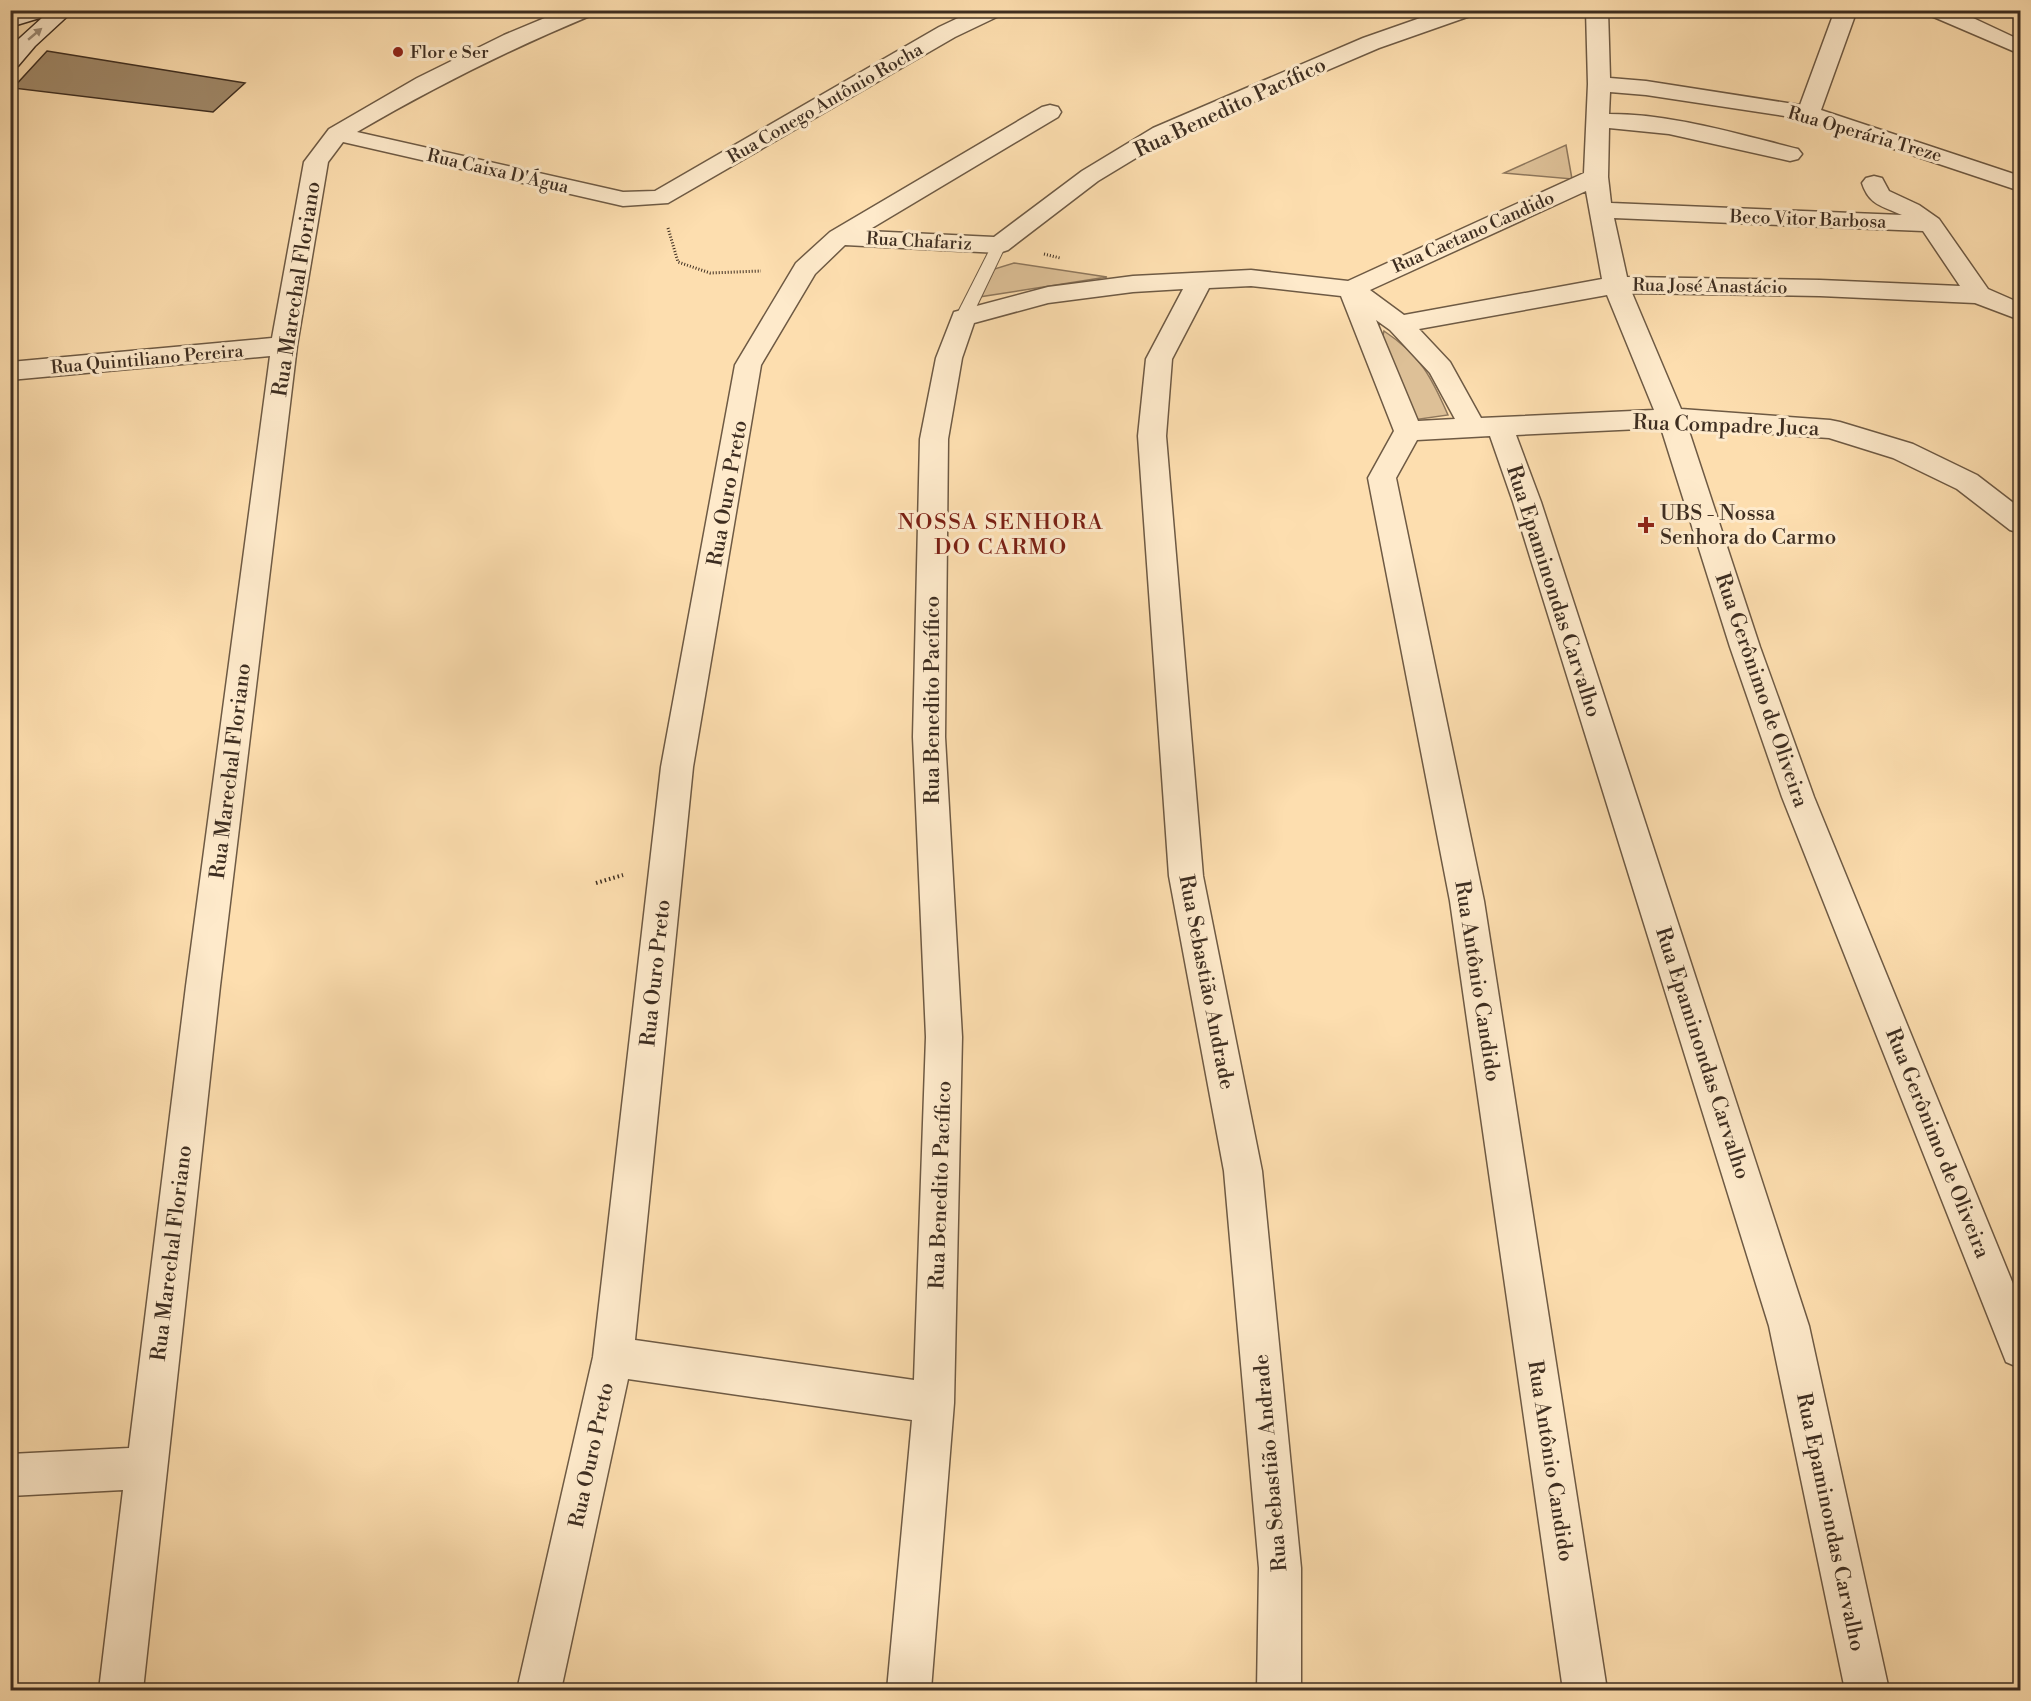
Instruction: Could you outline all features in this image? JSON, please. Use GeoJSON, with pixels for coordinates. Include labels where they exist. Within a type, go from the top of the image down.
{"type":"FeatureCollection","features":[{"type":"Feature","properties":{"kind":"street"},"geometry":{"type":"LineString","coordinates":[[10,21],[42,10]]}},
{"type":"Feature","properties":{"kind":"street"},"geometry":{"type":"LineString","coordinates":[[10,61],[27,41],[64,10]]}},
{"type":"Feature","properties":{"kind":"street","name":"Rua Marechal Floriano"},"geometry":{"type":"LineString","coordinates":[[121,1690],[201,998],[284,346],[316,162],[337,134],[425,83],[512,40],[584,10]]}},
{"type":"Feature","properties":{"kind":"street","name":"Rua Conego Antônio Rocha"},"geometry":{"type":"LineString","coordinates":[[660,198],[947,32],[993,10]]}},
{"type":"Feature","properties":{"kind":"street","name":"Rua Benedito Pacífico"},"geometry":{"type":"LineString","coordinates":[[999,245],[1090,176],[1161,133],[1371,43],[1465,10]]}},
{"type":"Feature","properties":{"kind":"street","name":"Rua Gerônimo de Oliveira"},"geometry":{"type":"LineString","coordinates":[[1596,10],[1599,84],[1596,177],[1600,210],[1616,285],[1671,418],[1745,647],[1798,797],[2020,1348]]}},
{"type":"Feature","properties":{"kind":"street"},"geometry":{"type":"LineString","coordinates":[[1808,113],[1846,10]]}},
{"type":"Feature","properties":{"kind":"street"},"geometry":{"type":"LineString","coordinates":[[1937,10],[2000,41],[2020,48]]}},
{"type":"Feature","properties":{"kind":"street","name":"Rua Operária Treze"},"geometry":{"type":"LineString","coordinates":[[1599,84],[1646,88],[1808,113],[2020,184]]}},
{"type":"Feature","properties":{"kind":"street","name":"Rua Ouro Preto"},"geometry":{"type":"LineString","coordinates":[[539,1690],[613,1357],[677,767],[748,365],[805,269],[839,237],[1050,112]]}},
{"type":"Feature","properties":{"kind":"street"},"geometry":{"type":"LineString","coordinates":[[1598,121],[1619,120],[1790,154]]}},
{"type":"Feature","properties":{"kind":"street","name":"Rua Caixa D'Água"},"geometry":{"type":"LineString","coordinates":[[337,134],[623,199],[660,198]]}},
{"type":"Feature","properties":{"kind":"street","name":"Rua Caetano Candido"},"geometry":{"type":"LineString","coordinates":[[1351,289],[1596,177]]}},
{"type":"Feature","properties":{"kind":"street"},"geometry":{"type":"LineString","coordinates":[[1874,183],[1878,195],[1910,210],[1930,224],[1978,295]]}},
{"type":"Feature","properties":{"kind":"street","name":"Beco Vitor Barbosa"},"geometry":{"type":"LineString","coordinates":[[1600,210],[1930,224]]}},
{"type":"Feature","properties":{"kind":"street","name":"Rua Chafariz"},"geometry":{"type":"LineString","coordinates":[[839,237],[999,245]]}},
{"type":"Feature","properties":{"kind":"street","name":"Rua Epaminondas Carvalho"},"geometry":{"type":"LineString","coordinates":[[963,318],[1048,295],[1133,284],[1251,278],[1351,289],[1399,324],[1441,368],[1486,427],[1527,502],[1789,1326],[1866,1690]]}},
{"type":"Feature","properties":{"kind":"street","name":"Rua Sebastião Andrade"},"geometry":{"type":"LineString","coordinates":[[1200,282],[1159,359],[1152,436],[1186,876],[1243,1171],[1280,1568],[1279,1690]]}},
{"type":"Feature","properties":{"kind":"street","name":"Rua José Anastácio"},"geometry":{"type":"LineString","coordinates":[[1399,324],[1616,285],[1820,288],[1978,295],[2020,312]]}},
{"type":"Feature","properties":{"kind":"street"},"geometry":{"type":"LineString","coordinates":[[1351,289],[1408,431]]}},
{"type":"Feature","properties":{"kind":"street","name":"Rua Benedito Pacífico"},"geometry":{"type":"LineString","coordinates":[[909,1690],[934,1403],[944,1037],[929,737],[934,439],[949,358],[963,318]]}},
{"type":"Feature","properties":{"kind":"street","name":"Rua Quintiliano Pereira"},"geometry":{"type":"LineString","coordinates":[[10,371],[284,346]]}},
{"type":"Feature","properties":{"kind":"street","name":"Rua Compadre Juca"},"geometry":{"type":"LineString","coordinates":[[1408,431],[1671,418],[1830,429],[1903,451],[1967,482],[2020,523]]}},
{"type":"Feature","properties":{"kind":"street","name":"Rua Antônio Candido"},"geometry":{"type":"LineString","coordinates":[[1408,431],[1382,478],[1467,902],[1585,1690]]}},
{"type":"Feature","properties":{"kind":"street"},"geometry":{"type":"LineString","coordinates":[[613,1357],[934,1403]]}},
{"type":"Feature","properties":{"kind":"street"},"geometry":{"type":"LineString","coordinates":[[10,1475],[146,1468]]}},
{"type":"Feature","properties":{"kind":"lane","name":"Rua Benedito Pacífico"},"geometry":{"type":"LineString","coordinates":[[963,318],[999,245]]}},
{"type":"Feature","properties":{"kind":"path"},"geometry":{"type":"LineString","coordinates":[[660,198],[678,262],[711,275],[805,269]]}},
{"type":"Feature","properties":{"kind":"shaded area"},"geometry":{"type":"Polygon","coordinates":[[[1566,145],[1572,179],[1504,173],[1566,145]]]}},
{"type":"Feature","properties":{"kind":"shaded area"},"geometry":{"type":"Polygon","coordinates":[[[1014,263],[1107,277],[979,297],[991,270],[1014,263]]]}},
{"type":"Feature","properties":{"kind":"shaded area"},"geometry":{"type":"Polygon","coordinates":[[[1384,331],[1407,349],[1423,367],[1448,415],[1406,421],[1378,354],[1384,331]]]}},
{"type":"Feature","properties":{"kind":"building"},"geometry":{"type":"Polygon","coordinates":[[[47,51],[245,83],[213,112],[13,88],[47,51]]]}},
{"type":"Feature","properties":{"kind":"place","name":"Flor e Ser"},"geometry":{"type":"Point","coordinates":[398,52]}},
{"type":"Feature","properties":{"kind":"place","name":"UBS - Nossa Senhora do Carmo"},"geometry":{"type":"Point","coordinates":[1646,525]}},
{"type":"Feature","properties":{"kind":"district","name":"NOSSA SENHORA DO CARMO"},"geometry":{"type":"Point","coordinates":[1001,534]}}]}
